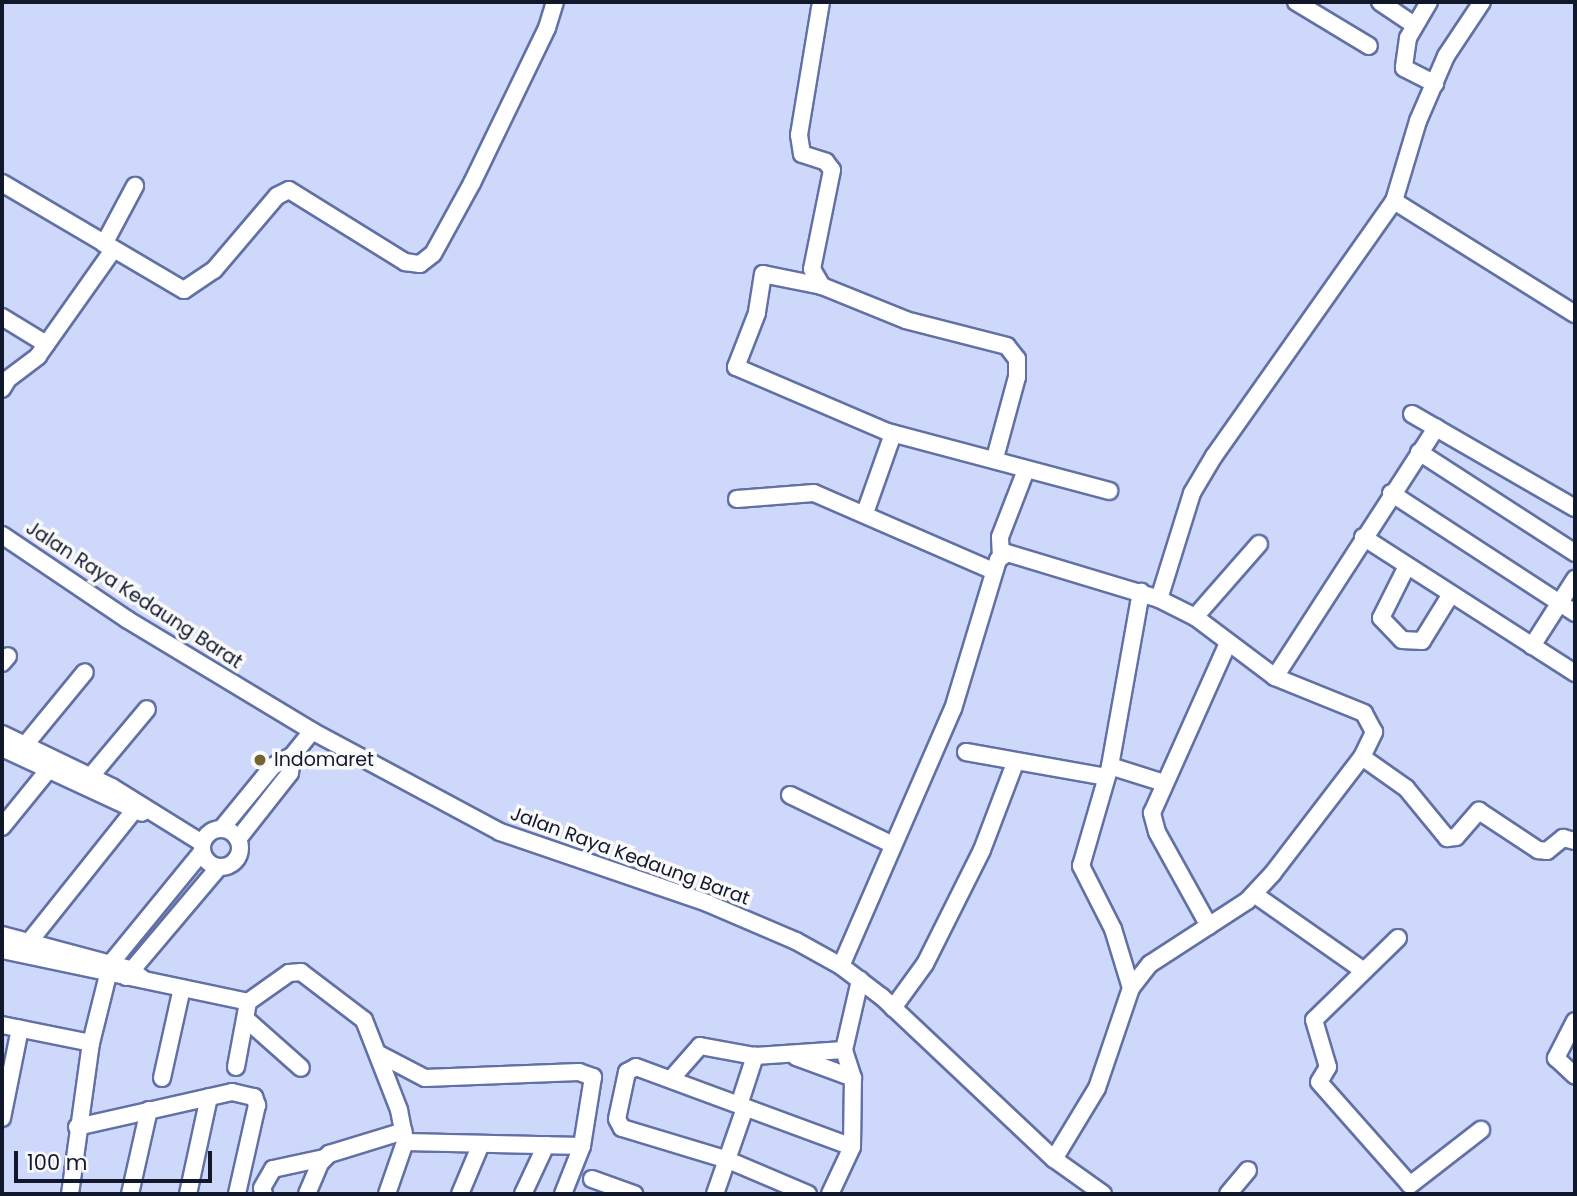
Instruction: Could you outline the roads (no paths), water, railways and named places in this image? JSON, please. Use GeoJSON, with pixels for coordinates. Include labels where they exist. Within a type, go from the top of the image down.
{"type":"FeatureCollection","features":[{"type":"Feature","properties":{"kind":"street"},"geometry":{"type":"LineString","coordinates":[[2,183],[187,291],[214,270],[277,196],[289,190],[405,262],[419,264],[433,254],[472,183],[547,28],[555,2]]}},
{"type":"Feature","properties":{"kind":"street"},"geometry":{"type":"LineString","coordinates":[[821,2],[799,135],[800,152],[829,163],[832,170],[812,269],[822,286]]}},
{"type":"Feature","properties":{"kind":"street"},"geometry":{"type":"LineString","coordinates":[[1296,2],[1369,46]]}},
{"type":"Feature","properties":{"kind":"street"},"geometry":{"type":"LineString","coordinates":[[1380,2],[1413,24]]}},
{"type":"Feature","properties":{"kind":"street"},"geometry":{"type":"LineString","coordinates":[[1429,2],[1413,24],[1404,68],[1435,84]]}},
{"type":"Feature","properties":{"kind":"street"},"geometry":{"type":"LineString","coordinates":[[1159,599],[1192,493],[1214,456],[1394,201],[1435,84],[1464,24],[1482,2]]}},
{"type":"Feature","properties":{"kind":"street"},"geometry":{"type":"LineString","coordinates":[[2,389],[46,344],[108,247],[135,187]]}},
{"type":"Feature","properties":{"kind":"street"},"geometry":{"type":"LineString","coordinates":[[1394,201],[1575,314]]}},
{"type":"Feature","properties":{"kind":"street"},"geometry":{"type":"LineString","coordinates":[[995,458],[1017,377],[1017,359],[1007,346],[906,320],[822,286],[764,274],[757,313],[736,367],[892,433],[995,458],[1026,470],[1109,491]]}},
{"type":"Feature","properties":{"kind":"street"},"geometry":{"type":"LineString","coordinates":[[2,317],[46,344]]}},
{"type":"Feature","properties":{"kind":"street"},"geometry":{"type":"LineString","coordinates":[[1412,414],[1575,508]]}},
{"type":"Feature","properties":{"kind":"street"},"geometry":{"type":"LineString","coordinates":[[1275,677],[1363,537],[1436,428]]}},
{"type":"Feature","properties":{"kind":"street"},"geometry":{"type":"LineString","coordinates":[[865,513],[892,433]]}},
{"type":"Feature","properties":{"kind":"street"},"geometry":{"type":"LineString","coordinates":[[1419,452],[1575,553]]}},
{"type":"Feature","properties":{"kind":"street"},"geometry":{"type":"LineString","coordinates":[[841,966],[891,844],[953,709],[997,564],[1000,537],[1026,470]]}},
{"type":"Feature","properties":{"kind":"street"},"geometry":{"type":"LineString","coordinates":[[737,499],[814,493],[997,564]]}},
{"type":"Feature","properties":{"kind":"street"},"geometry":{"type":"LineString","coordinates":[[1391,494],[1575,612]]}},
{"type":"Feature","properties":{"kind":"street","name":"Jalan Raya Kedaung Barat"},"geometry":{"type":"LineString","coordinates":[[2,535],[128,621],[312,731],[500,832],[707,903],[796,941],[841,966],[888,1002],[1054,1158],[1103,1194]]}},
{"type":"Feature","properties":{"kind":"street"},"geometry":{"type":"LineString","coordinates":[[1363,537],[1575,673]]}},
{"type":"Feature","properties":{"kind":"street"},"geometry":{"type":"LineString","coordinates":[[1195,617],[1259,544]]}},
{"type":"Feature","properties":{"kind":"street"},"geometry":{"type":"LineString","coordinates":[[997,564],[1007,553],[1159,599],[1195,617],[1227,645],[1275,677],[1364,713],[1374,732],[1362,757],[1254,894],[1150,964],[1131,988],[1097,1088],[1054,1158]]}},
{"type":"Feature","properties":{"kind":"street"},"geometry":{"type":"LineString","coordinates":[[1407,566],[1381,618],[1402,640],[1422,641],[1451,594]]}},
{"type":"Feature","properties":{"kind":"street"},"geometry":{"type":"LineString","coordinates":[[1532,646],[1575,579]]}},
{"type":"Feature","properties":{"kind":"street"},"geometry":{"type":"LineString","coordinates":[[1131,988],[1113,929],[1082,866],[1108,771],[1141,592]]}},
{"type":"Feature","properties":{"kind":"street"},"geometry":{"type":"LineString","coordinates":[[1209,926],[1157,832],[1152,813],[1227,645]]}},
{"type":"Feature","properties":{"kind":"street"},"geometry":{"type":"LineString","coordinates":[[25,745],[85,672]]}},
{"type":"Feature","properties":{"kind":"street"},"geometry":{"type":"LineString","coordinates":[[91,776],[147,709]]}},
{"type":"Feature","properties":{"kind":"street"},"geometry":{"type":"LineString","coordinates":[[70,1194],[77,1127],[91,1043],[109,969],[202,847],[209,832],[222,828],[273,766],[292,756],[312,731]]}},
{"type":"Feature","properties":{"kind":"street"},"geometry":{"type":"LineString","coordinates":[[2,734],[25,745],[51,766],[91,776],[137,807]]}},
{"type":"Feature","properties":{"kind":"street"},"geometry":{"type":"LineString","coordinates":[[2,748],[51,766],[137,807],[202,847],[219,867]]}},
{"type":"Feature","properties":{"kind":"street"},"geometry":{"type":"LineString","coordinates":[[966,752],[1015,763],[1108,771],[1164,783]]}},
{"type":"Feature","properties":{"kind":"street"},"geometry":{"type":"LineString","coordinates":[[132,975],[146,950],[219,867],[237,858],[238,839],[290,773],[292,756]]}},
{"type":"Feature","properties":{"kind":"street"},"geometry":{"type":"LineString","coordinates":[[1362,757],[1406,788],[1447,838],[1456,838],[1479,811],[1538,850],[1546,851],[1563,838],[1575,841]]}},
{"type":"Feature","properties":{"kind":"street"},"geometry":{"type":"LineString","coordinates":[[852,1018],[888,1002],[925,964],[982,850],[1015,763]]}},
{"type":"Feature","properties":{"kind":"street"},"geometry":{"type":"LineString","coordinates":[[2,827],[51,766]]}},
{"type":"Feature","properties":{"kind":"street"},"geometry":{"type":"LineString","coordinates":[[789,795],[891,844]]}},
{"type":"Feature","properties":{"kind":"street"},"geometry":{"type":"LineString","coordinates":[[29,942],[137,807]]}},
{"type":"Feature","properties":{"kind":"street"},"geometry":{"type":"LineString","coordinates":[[222,828],[238,839]]}},
{"type":"Feature","properties":{"kind":"street"},"geometry":{"type":"LineString","coordinates":[[1254,894],[1364,971]]}},
{"type":"Feature","properties":{"kind":"street"},"geometry":{"type":"LineString","coordinates":[[2,935],[109,969],[248,1002],[289,974],[301,972],[364,1020],[375,1043],[405,1136],[387,1194]]}},
{"type":"Feature","properties":{"kind":"street"},"geometry":{"type":"LineString","coordinates":[[1398,938],[1314,1020],[1328,1067],[1319,1082],[1410,1185],[1481,1130]]}},
{"type":"Feature","properties":{"kind":"street"},"geometry":{"type":"LineString","coordinates":[[130,940],[146,950]]}},
{"type":"Feature","properties":{"kind":"street"},"geometry":{"type":"LineString","coordinates":[[2,950],[109,969]]}},
{"type":"Feature","properties":{"kind":"street"},"geometry":{"type":"LineString","coordinates":[[830,1194],[852,1147],[853,1078],[844,1050],[860,980]]}},
{"type":"Feature","properties":{"kind":"street"},"geometry":{"type":"LineString","coordinates":[[162,1079],[183,988]]}},
{"type":"Feature","properties":{"kind":"street"},"geometry":{"type":"LineString","coordinates":[[236,1066],[247,1020],[248,1002]]}},
{"type":"Feature","properties":{"kind":"street"},"geometry":{"type":"LineString","coordinates":[[247,1020],[301,1068]]}},
{"type":"Feature","properties":{"kind":"street"},"geometry":{"type":"LineString","coordinates":[[1575,1021],[1556,1058],[1575,1076]]}},
{"type":"Feature","properties":{"kind":"street"},"geometry":{"type":"LineString","coordinates":[[2,1025],[91,1043]]}},
{"type":"Feature","properties":{"kind":"street"},"geometry":{"type":"LineString","coordinates":[[2,1118],[20,1029]]}},
{"type":"Feature","properties":{"kind":"street"},"geometry":{"type":"LineString","coordinates":[[375,1043],[425,1078],[579,1072],[593,1077],[582,1146],[563,1194]]}},
{"type":"Feature","properties":{"kind":"street"},"geometry":{"type":"LineString","coordinates":[[671,1079],[700,1046],[755,1056],[844,1050]]}},
{"type":"Feature","properties":{"kind":"street"},"geometry":{"type":"LineString","coordinates":[[791,1055],[853,1078]]}},
{"type":"Feature","properties":{"kind":"street"},"geometry":{"type":"LineString","coordinates":[[715,1194],[728,1160],[755,1056]]}},
{"type":"Feature","properties":{"kind":"street"},"geometry":{"type":"LineString","coordinates":[[808,1194],[728,1160],[618,1124],[630,1069],[671,1079],[852,1147]]}},
{"type":"Feature","properties":{"kind":"street"},"geometry":{"type":"LineString","coordinates":[[77,1127],[209,1097],[246,1094],[254,1097],[257,1105],[237,1194]]}},
{"type":"Feature","properties":{"kind":"street"},"geometry":{"type":"LineString","coordinates":[[188,1194],[209,1097]]}},
{"type":"Feature","properties":{"kind":"street"},"geometry":{"type":"LineString","coordinates":[[130,1194],[149,1110]]}},
{"type":"Feature","properties":{"kind":"street"},"geometry":{"type":"LineString","coordinates":[[264,1194],[262,1188],[273,1169],[405,1136],[481,1144],[582,1146]]}},
{"type":"Feature","properties":{"kind":"street"},"geometry":{"type":"LineString","coordinates":[[460,1194],[481,1144]]}},
{"type":"Feature","properties":{"kind":"street"},"geometry":{"type":"LineString","coordinates":[[523,1194],[546,1145]]}},
{"type":"Feature","properties":{"kind":"street"},"geometry":{"type":"LineString","coordinates":[[307,1194],[324,1158]]}},
{"type":"Feature","properties":{"kind":"street"},"geometry":{"type":"LineString","coordinates":[[1228,1194],[1248,1171]]}},
{"type":"Feature","properties":{"kind":"street"},"geometry":{"type":"LineString","coordinates":[[592,1179],[634,1194]]}},
{"type":"Feature","properties":{"kind":"place","name":"Indomaret"},"geometry":{"type":"Point","coordinates":[260,760]}}]}
